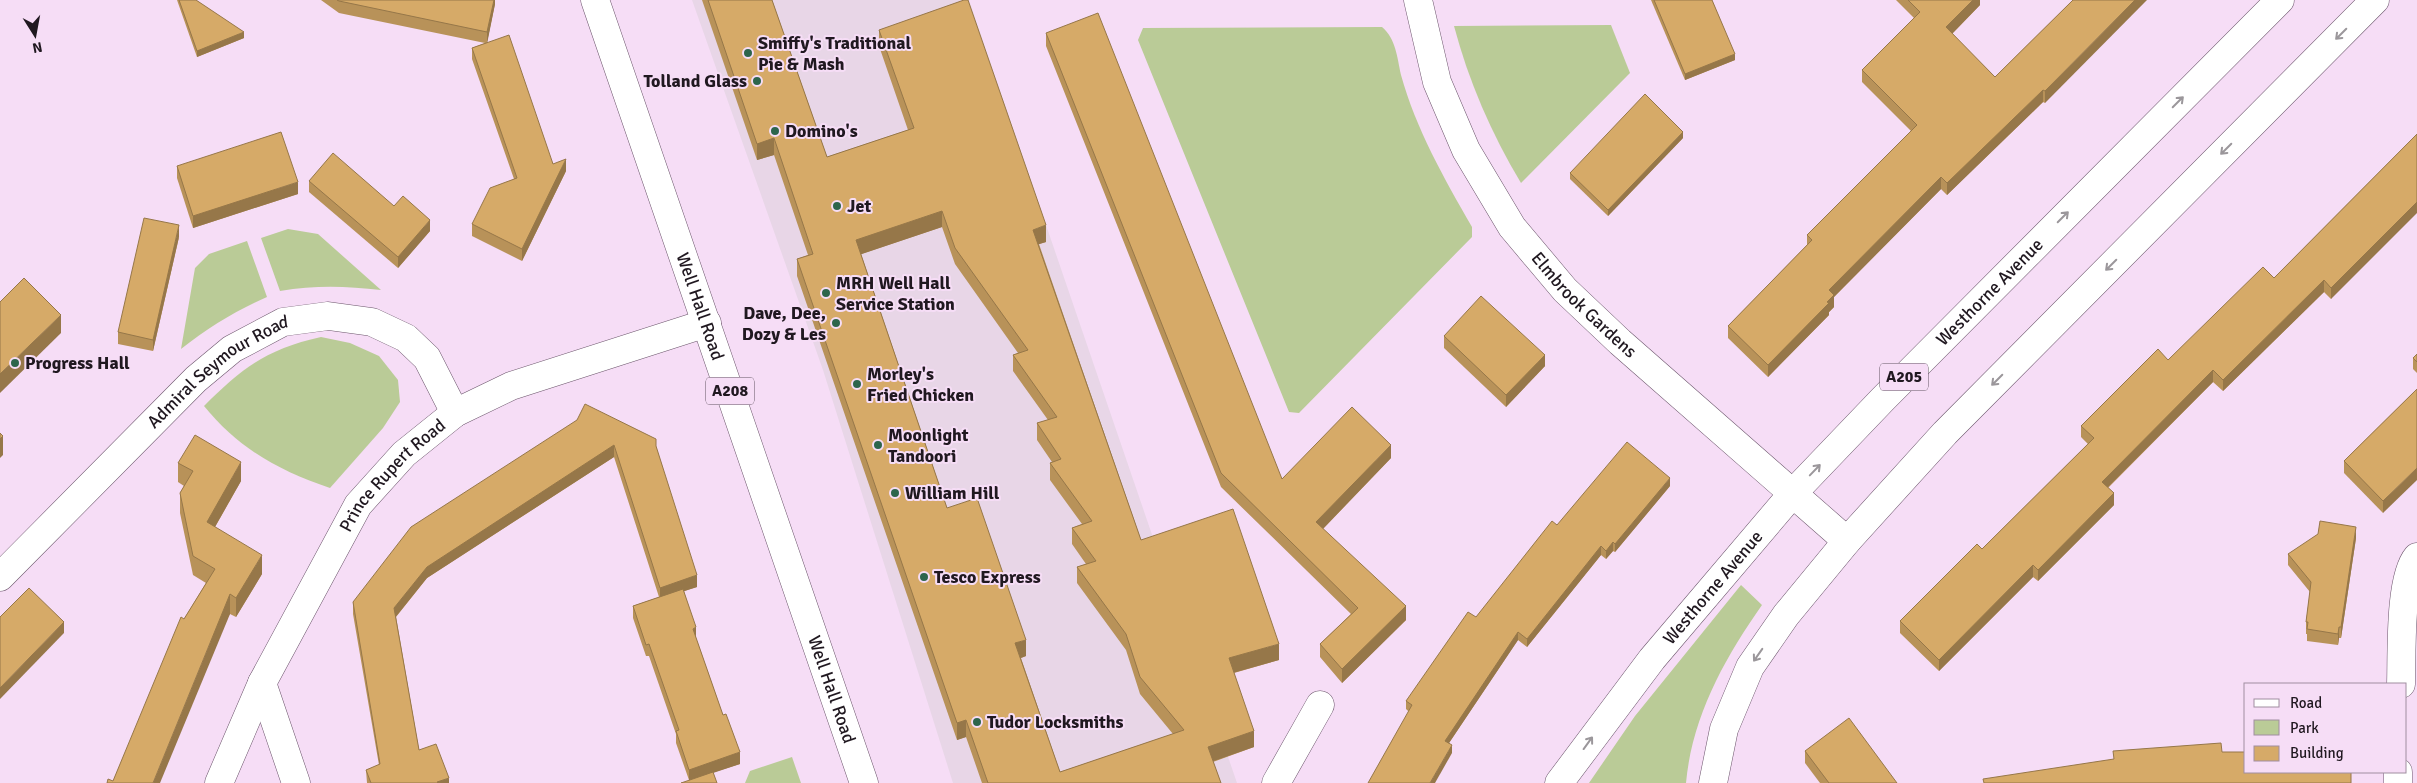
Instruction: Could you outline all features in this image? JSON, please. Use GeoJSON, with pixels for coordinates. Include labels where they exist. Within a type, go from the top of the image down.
{"type":"FeatureCollection","features":[{"type":"Feature","properties":{"kind":"main road","name":"Well Hall Road"},"geometry":{"type":"LineString","coordinates":[[595,0],[864,783]]}},
{"type":"Feature","properties":{"kind":"main road","name":"Elmbrook Gardens"},"geometry":{"type":"LineString","coordinates":[[1418,0],[1437,82],[1466,150],[1512,227],[1565,290],[1847,541]]}},
{"type":"Feature","properties":{"kind":"main road","name":"Westhorne Avenue"},"geometry":{"type":"LineString","coordinates":[[1560,783],[1652,659],[1793,493],[1883,398],[2280,0]]}},
{"type":"Feature","properties":{"kind":"main road"},"geometry":{"type":"LineString","coordinates":[[1713,783],[1724,729],[1750,667],[1786,615],[1847,541],[1945,433],[2375,0]]}},
{"type":"Feature","properties":{"kind":"main road","name":"Admiral Seymour Road"},"geometry":{"type":"LineString","coordinates":[[0,577],[196,379],[232,349],[283,322],[328,316],[372,322],[406,338],[427,358],[455,413]]}},
{"type":"Feature","properties":{"kind":"main road","name":"Prince Rupert Road"},"geometry":{"type":"LineString","coordinates":[[219,783],[262,683],[358,505],[404,454],[455,413],[511,386],[707,323]]}},
{"type":"Feature","properties":{"kind":"main road"},"geometry":{"type":"LineString","coordinates":[[2401,683],[2409,652],[2405,594],[2413,562],[2417,557]]}},
{"type":"Feature","properties":{"kind":"main road"},"geometry":{"type":"LineString","coordinates":[[262,683],[296,783]]}},
{"type":"Feature","properties":{"kind":"main road"},"geometry":{"type":"LineString","coordinates":[[1276,783],[1320,705]]}},
{"type":"Feature","properties":{"kind":"shaded area"},"geometry":{"type":"Polygon","coordinates":[[[692,0],[969,0],[1237,783],[953,783],[823,370],[692,0]]]}},
{"type":"Feature","properties":{"kind":"green space"},"geometry":{"type":"Polygon","coordinates":[[[1611,25],[1630,73],[1521,183],[1482,107],[1454,26],[1611,25]]]}},
{"type":"Feature","properties":{"kind":"green space"},"geometry":{"type":"Polygon","coordinates":[[[1382,27],[1393,43],[1414,115],[1441,172],[1472,227],[1472,237],[1299,413],[1289,412],[1138,40],[1143,28],[1382,27]]]}},
{"type":"Feature","properties":{"kind":"green space"},"geometry":{"type":"Polygon","coordinates":[[[288,229],[318,234],[381,290],[330,287],[280,291],[261,238],[288,229]]]}},
{"type":"Feature","properties":{"kind":"green space"},"geometry":{"type":"Polygon","coordinates":[[[247,241],[267,297],[222,320],[181,349],[195,268],[209,254],[247,241]]]}},
{"type":"Feature","properties":{"kind":"green space"},"geometry":{"type":"Polygon","coordinates":[[[321,337],[350,343],[379,356],[398,380],[400,402],[383,428],[330,488],[277,466],[245,446],[217,421],[204,406],[231,381],[256,362],[285,348],[321,337]]]}},
{"type":"Feature","properties":{"kind":"green space"},"geometry":{"type":"Polygon","coordinates":[[[1741,585],[1762,605],[1735,646],[1712,690],[1695,735],[1686,783],[1589,783],[1635,716],[1741,585]]]}},
{"type":"Feature","properties":{"kind":"green space"},"geometry":{"type":"Polygon","coordinates":[[[792,757],[801,783],[745,783],[750,771],[792,757]]]}},
{"type":"Feature","properties":{"kind":"building"},"geometry":{"type":"Polygon","coordinates":[[[179,0],[196,0],[244,32],[197,51],[179,0]]]}},
{"type":"Feature","properties":{"kind":"building"},"geometry":{"type":"Polygon","coordinates":[[[337,0],[494,0],[487,32],[337,0]]]}},
{"type":"Feature","properties":{"kind":"building"},"geometry":{"type":"Polygon","coordinates":[[[708,0],[772,0],[827,157],[914,128],[879,30],[968,0],[1046,225],[1033,230],[1141,540],[1233,509],[1279,644],[1229,658],[1254,731],[1208,747],[1221,783],[988,783],[966,720],[957,723],[797,259],[813,254],[774,138],[757,144],[708,0]],[[942,211],[856,240],[947,508],[977,498],[1026,640],[1015,643],[1060,772],[1184,730],[1140,677],[1126,634],[1077,567],[1096,561],[1072,528],[1092,521],[1050,463],[1061,459],[1037,423],[1057,417],[1013,355],[1028,350],[955,248],[942,211]]]}},
{"type":"Feature","properties":{"kind":"building"},"geometry":{"type":"Polygon","coordinates":[[[1654,0],[1712,0],[1735,54],[1685,74],[1654,0]]]}},
{"type":"Feature","properties":{"kind":"building"},"geometry":{"type":"Polygon","coordinates":[[[1908,0],[1973,0],[1946,27],[1995,77],[2073,0],[2135,0],[2045,91],[2043,90],[1947,183],[1941,177],[1829,290],[1834,295],[1827,302],[1829,303],[1768,365],[1728,326],[1812,240],[1807,235],[1917,125],[1862,70],[1920,12],[1908,0]]]}},
{"type":"Feature","properties":{"kind":"building"},"geometry":{"type":"Polygon","coordinates":[[[1098,13],[1282,479],[1352,407],[1391,445],[1316,522],[1406,606],[1342,669],[1320,644],[1358,608],[1221,473],[1046,33],[1098,13]]]}},
{"type":"Feature","properties":{"kind":"building"},"geometry":{"type":"Polygon","coordinates":[[[509,35],[553,164],[566,159],[522,249],[472,224],[490,188],[517,178],[472,48],[509,35]]]}},
{"type":"Feature","properties":{"kind":"building"},"geometry":{"type":"Polygon","coordinates":[[[1645,94],[1683,132],[1608,210],[1570,173],[1645,94]]]}},
{"type":"Feature","properties":{"kind":"building"},"geometry":{"type":"Polygon","coordinates":[[[281,132],[298,182],[193,216],[177,166],[281,132]]]}},
{"type":"Feature","properties":{"kind":"building"},"geometry":{"type":"Polygon","coordinates":[[[2417,134],[2417,202],[2331,288],[2324,280],[2223,380],[2213,370],[2102,482],[2114,493],[2038,570],[2033,565],[1939,660],[1900,621],[1977,544],[1982,549],[2094,438],[2081,426],[2158,349],[2168,360],[2263,267],[2274,278],[2417,134]]]}},
{"type":"Feature","properties":{"kind":"building"},"geometry":{"type":"Polygon","coordinates":[[[333,153],[394,206],[403,196],[430,220],[398,257],[309,181],[333,153]]]}},
{"type":"Feature","properties":{"kind":"building"},"geometry":{"type":"Polygon","coordinates":[[[144,218],[179,225],[153,340],[118,332],[144,218]]]}},
{"type":"Feature","properties":{"kind":"building","name":"Progress Hall"},"geometry":{"type":"Polygon","coordinates":[[[24,278],[61,315],[0,374],[0,302],[24,278]]]}},
{"type":"Feature","properties":{"kind":"building"},"geometry":{"type":"Polygon","coordinates":[[[1481,296],[1545,355],[1506,395],[1444,336],[1481,296]]]}},
{"type":"Feature","properties":{"kind":"building"},"geometry":{"type":"Polygon","coordinates":[[[2417,354],[2417,362],[2413,358],[2417,354]]]}},
{"type":"Feature","properties":{"kind":"building"},"geometry":{"type":"Polygon","coordinates":[[[2417,389],[2417,468],[2383,501],[2344,461],[2417,389]]]}},
{"type":"Feature","properties":{"kind":"building"},"geometry":{"type":"Polygon","coordinates":[[[585,404],[656,439],[656,446],[697,575],[660,588],[614,445],[427,567],[394,608],[419,750],[436,744],[449,778],[438,783],[371,783],[366,770],[380,764],[353,602],[411,527],[577,420],[585,404]]]}},
{"type":"Feature","properties":{"kind":"building"},"geometry":{"type":"Polygon","coordinates":[[[195,435],[241,462],[207,522],[262,555],[236,598],[230,594],[153,783],[107,783],[108,779],[113,781],[181,617],[184,619],[215,569],[193,556],[180,493],[193,471],[178,463],[195,435]]]}},
{"type":"Feature","properties":{"kind":"building"},"geometry":{"type":"Polygon","coordinates":[[[1627,442],[1670,478],[1615,544],[1613,542],[1606,551],[1601,546],[1527,639],[1518,632],[1445,741],[1452,745],[1430,783],[1368,783],[1412,705],[1406,701],[1468,612],[1476,617],[1552,521],[1557,525],[1627,442]]]}},
{"type":"Feature","properties":{"kind":"building"},"geometry":{"type":"Polygon","coordinates":[[[2320,521],[2356,527],[2341,627],[2339,627],[2338,634],[2307,629],[2308,622],[2306,622],[2311,582],[2288,554],[2318,534],[2320,521]]]}},
{"type":"Feature","properties":{"kind":"building"},"geometry":{"type":"Polygon","coordinates":[[[29,588],[64,622],[0,688],[0,617],[29,588]]]}},
{"type":"Feature","properties":{"kind":"building"},"geometry":{"type":"Polygon","coordinates":[[[683,589],[696,627],[693,629],[723,715],[726,714],[740,752],[689,770],[676,731],[679,730],[649,644],[646,645],[633,606],[683,589]]]}},
{"type":"Feature","properties":{"kind":"building"},"geometry":{"type":"Polygon","coordinates":[[[1849,718],[1897,783],[1829,783],[1805,751],[1849,718]]]}},
{"type":"Feature","properties":{"kind":"building"},"geometry":{"type":"Polygon","coordinates":[[[2221,743],[2222,752],[2244,752],[2244,773],[2351,773],[2351,783],[1984,783],[1983,779],[2114,759],[2113,751],[2221,743]]]}},
{"type":"Feature","properties":{"kind":"building"},"geometry":{"type":"Polygon","coordinates":[[[713,772],[717,783],[681,783],[713,772]]]}},
{"type":"Feature","properties":{"kind":"place","name":"Smiffy's Traditional Pie & Mash"},"geometry":{"type":"Point","coordinates":[748,53]}},
{"type":"Feature","properties":{"kind":"place","name":"Tolland Glass"},"geometry":{"type":"Point","coordinates":[757,81]}},
{"type":"Feature","properties":{"kind":"place","name":"Domino's"},"geometry":{"type":"Point","coordinates":[775,131]}},
{"type":"Feature","properties":{"kind":"place","name":"Jet"},"geometry":{"type":"Point","coordinates":[837,206]}},
{"type":"Feature","properties":{"kind":"place","name":"MRH Well Hall Service Station"},"geometry":{"type":"Point","coordinates":[826,293]}},
{"type":"Feature","properties":{"kind":"place","name":"Dave, Dee, Dozy & Les"},"geometry":{"type":"Point","coordinates":[836,323]}},
{"type":"Feature","properties":{"kind":"place","name":"Progress Hall"},"geometry":{"type":"Point","coordinates":[15,363]}},
{"type":"Feature","properties":{"kind":"place","name":"Morley's Fried Chicken"},"geometry":{"type":"Point","coordinates":[857,384]}},
{"type":"Feature","properties":{"kind":"place","name":"Moonlight Tandoori"},"geometry":{"type":"Point","coordinates":[878,445]}},
{"type":"Feature","properties":{"kind":"place","name":"William Hill"},"geometry":{"type":"Point","coordinates":[895,493]}},
{"type":"Feature","properties":{"kind":"place","name":"Tesco Express"},"geometry":{"type":"Point","coordinates":[924,577]}},
{"type":"Feature","properties":{"kind":"place","name":"Tudor Locksmiths"},"geometry":{"type":"Point","coordinates":[977,722]}}]}
